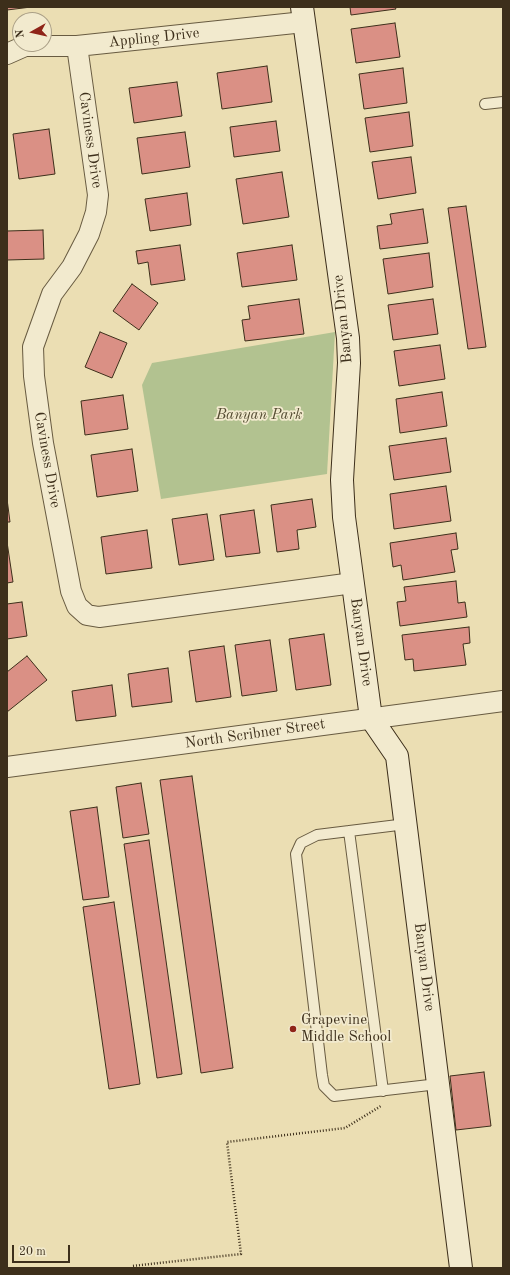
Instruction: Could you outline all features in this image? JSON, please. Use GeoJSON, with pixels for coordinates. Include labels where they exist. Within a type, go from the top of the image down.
{"type":"FeatureCollection","features":[{"type":"Feature","properties":{"kind":"street","name":"Appling Drive"},"geometry":{"type":"LineString","coordinates":[[7,54],[24,46],[77,46],[303,15]]}},
{"type":"Feature","properties":{"kind":"street","name":"Banyan Drive"},"geometry":{"type":"LineString","coordinates":[[303,15],[348,338],[349,363],[342,480],[344,517],[352,583],[371,718],[397,756],[461,1268]]}},
{"type":"Feature","properties":{"kind":"street","name":"Caviness Drive"},"geometry":{"type":"LineString","coordinates":[[77,46],[98,195],[96,212],[89,234],[72,267],[52,294],[33,347],[34,376],[43,443],[71,591],[77,606],[87,615],[99,617],[352,583]]}},
{"type":"Feature","properties":{"kind":"street","name":"North Scribner Street"},"geometry":{"type":"LineString","coordinates":[[7,767],[503,701]]}},
{"type":"Feature","properties":{"kind":"lane"},"geometry":{"type":"LineString","coordinates":[[485,104],[503,102]]}},
{"type":"Feature","properties":{"kind":"lane"},"geometry":{"type":"LineString","coordinates":[[406,824],[317,835],[301,843],[296,854],[322,1075],[324,1086],[334,1096],[438,1084]]}},
{"type":"Feature","properties":{"kind":"lane"},"geometry":{"type":"LineString","coordinates":[[348,831],[383,1091]]}},
{"type":"Feature","properties":{"kind":"path"},"geometry":{"type":"LineString","coordinates":[[132,1268],[132,1266],[241,1254],[227,1142],[345,1128],[385,1104]]}},
{"type":"Feature","properties":{"kind":"green space","name":"Banyan Park"},"geometry":{"type":"Polygon","coordinates":[[[335,332],[327,474],[161,499],[142,385],[152,363],[335,332]]]}},
{"type":"Feature","properties":{"kind":"building"},"geometry":{"type":"Polygon","coordinates":[[[7,7],[31,7],[7,10],[7,7]]]}},
{"type":"Feature","properties":{"kind":"building"},"geometry":{"type":"Polygon","coordinates":[[[350,7],[395,7],[396,9],[351,15],[350,7]]]}},
{"type":"Feature","properties":{"kind":"building"},"geometry":{"type":"Polygon","coordinates":[[[395,23],[400,57],[356,63],[351,29],[395,23]]]}},
{"type":"Feature","properties":{"kind":"building"},"geometry":{"type":"Polygon","coordinates":[[[267,66],[272,102],[222,109],[217,73],[267,66]]]}},
{"type":"Feature","properties":{"kind":"building"},"geometry":{"type":"Polygon","coordinates":[[[403,68],[407,103],[364,109],[359,74],[403,68]]]}},
{"type":"Feature","properties":{"kind":"building"},"geometry":{"type":"Polygon","coordinates":[[[177,82],[182,116],[134,123],[129,88],[177,82]]]}},
{"type":"Feature","properties":{"kind":"building"},"geometry":{"type":"Polygon","coordinates":[[[409,112],[413,146],[370,152],[365,118],[409,112]]]}},
{"type":"Feature","properties":{"kind":"building"},"geometry":{"type":"Polygon","coordinates":[[[276,121],[280,151],[234,157],[230,127],[276,121]]]}},
{"type":"Feature","properties":{"kind":"building"},"geometry":{"type":"Polygon","coordinates":[[[49,129],[55,174],[19,179],[13,134],[49,129]]]}},
{"type":"Feature","properties":{"kind":"building"},"geometry":{"type":"Polygon","coordinates":[[[185,132],[190,167],[142,174],[137,138],[185,132]]]}},
{"type":"Feature","properties":{"kind":"building"},"geometry":{"type":"Polygon","coordinates":[[[411,157],[416,193],[378,199],[372,162],[411,157]]]}},
{"type":"Feature","properties":{"kind":"building"},"geometry":{"type":"Polygon","coordinates":[[[282,172],[289,217],[243,224],[236,179],[282,172]]]}},
{"type":"Feature","properties":{"kind":"building"},"geometry":{"type":"Polygon","coordinates":[[[187,193],[191,225],[150,231],[145,199],[187,193]]]}},
{"type":"Feature","properties":{"kind":"building"},"geometry":{"type":"Polygon","coordinates":[[[466,206],[486,347],[468,349],[448,208],[466,206]]]}},
{"type":"Feature","properties":{"kind":"building"},"geometry":{"type":"Polygon","coordinates":[[[423,209],[428,243],[380,249],[377,226],[392,224],[390,214],[423,209]]]}},
{"type":"Feature","properties":{"kind":"building"},"geometry":{"type":"Polygon","coordinates":[[[43,230],[44,259],[7,260],[7,231],[43,230]]]}},
{"type":"Feature","properties":{"kind":"building"},"geometry":{"type":"Polygon","coordinates":[[[180,245],[185,280],[151,285],[148,262],[138,264],[136,251],[180,245]]]}},
{"type":"Feature","properties":{"kind":"building"},"geometry":{"type":"Polygon","coordinates":[[[292,245],[297,280],[242,287],[237,253],[292,245]]]}},
{"type":"Feature","properties":{"kind":"building"},"geometry":{"type":"Polygon","coordinates":[[[429,253],[433,287],[388,294],[383,259],[429,253]]]}},
{"type":"Feature","properties":{"kind":"building"},"geometry":{"type":"Polygon","coordinates":[[[132,284],[158,303],[139,330],[113,311],[132,284]]]}},
{"type":"Feature","properties":{"kind":"building"},"geometry":{"type":"Polygon","coordinates":[[[299,299],[304,334],[245,341],[242,320],[250,319],[248,306],[299,299]]]}},
{"type":"Feature","properties":{"kind":"building"},"geometry":{"type":"Polygon","coordinates":[[[433,299],[438,334],[393,340],[388,305],[433,299]]]}},
{"type":"Feature","properties":{"kind":"building"},"geometry":{"type":"Polygon","coordinates":[[[100,332],[127,343],[112,378],[85,367],[100,332]]]}},
{"type":"Feature","properties":{"kind":"building"},"geometry":{"type":"Polygon","coordinates":[[[440,345],[445,379],[399,386],[394,351],[440,345]]]}},
{"type":"Feature","properties":{"kind":"building"},"geometry":{"type":"Polygon","coordinates":[[[442,392],[447,426],[400,433],[396,399],[442,392]]]}},
{"type":"Feature","properties":{"kind":"building"},"geometry":{"type":"Polygon","coordinates":[[[123,395],[128,429],[85,435],[81,401],[123,395]]]}},
{"type":"Feature","properties":{"kind":"building"},"geometry":{"type":"Polygon","coordinates":[[[446,438],[451,472],[394,480],[389,446],[446,438]]]}},
{"type":"Feature","properties":{"kind":"building"},"geometry":{"type":"Polygon","coordinates":[[[132,449],[138,491],[97,497],[91,455],[132,449]]]}},
{"type":"Feature","properties":{"kind":"building"},"geometry":{"type":"Polygon","coordinates":[[[446,486],[451,521],[394,529],[390,494],[446,486]]]}},
{"type":"Feature","properties":{"kind":"building"},"geometry":{"type":"Polygon","coordinates":[[[7,499],[10,522],[7,522],[7,499]]]}},
{"type":"Feature","properties":{"kind":"building"},"geometry":{"type":"Polygon","coordinates":[[[312,499],[316,527],[297,530],[299,549],[277,552],[271,505],[312,499]]]}},
{"type":"Feature","properties":{"kind":"building"},"geometry":{"type":"Polygon","coordinates":[[[254,510],[260,553],[226,557],[220,515],[254,510]]]}},
{"type":"Feature","properties":{"kind":"building"},"geometry":{"type":"Polygon","coordinates":[[[207,514],[214,560],[179,565],[172,519],[207,514]]]}},
{"type":"Feature","properties":{"kind":"building"},"geometry":{"type":"Polygon","coordinates":[[[147,530],[152,568],[106,574],[101,537],[147,530]]]}},
{"type":"Feature","properties":{"kind":"building"},"geometry":{"type":"Polygon","coordinates":[[[456,533],[458,549],[451,550],[455,572],[403,580],[401,565],[393,567],[390,543],[456,533]]]}},
{"type":"Feature","properties":{"kind":"building"},"geometry":{"type":"Polygon","coordinates":[[[7,542],[13,582],[7,583],[7,542]]]}},
{"type":"Feature","properties":{"kind":"building"},"geometry":{"type":"Polygon","coordinates":[[[456,581],[458,603],[465,602],[467,617],[400,626],[397,602],[406,601],[404,587],[456,581]]]}},
{"type":"Feature","properties":{"kind":"building"},"geometry":{"type":"Polygon","coordinates":[[[22,602],[27,636],[7,639],[7,604],[22,602]]]}},
{"type":"Feature","properties":{"kind":"building"},"geometry":{"type":"Polygon","coordinates":[[[469,627],[470,643],[463,644],[466,665],[414,671],[413,659],[405,660],[402,635],[469,627]]]}},
{"type":"Feature","properties":{"kind":"building"},"geometry":{"type":"Polygon","coordinates":[[[324,634],[331,685],[296,690],[289,639],[324,634]]]}},
{"type":"Feature","properties":{"kind":"building"},"geometry":{"type":"Polygon","coordinates":[[[270,640],[277,691],[242,696],[235,645],[270,640]]]}},
{"type":"Feature","properties":{"kind":"building"},"geometry":{"type":"Polygon","coordinates":[[[224,646],[231,697],[196,702],[189,651],[224,646]]]}},
{"type":"Feature","properties":{"kind":"building"},"geometry":{"type":"Polygon","coordinates":[[[27,656],[47,680],[7,712],[7,672],[27,656]]]}},
{"type":"Feature","properties":{"kind":"building"},"geometry":{"type":"Polygon","coordinates":[[[168,668],[172,702],[132,707],[128,674],[168,668]]]}},
{"type":"Feature","properties":{"kind":"building"},"geometry":{"type":"Polygon","coordinates":[[[112,685],[116,716],[76,721],[72,691],[112,685]]]}},
{"type":"Feature","properties":{"kind":"building"},"geometry":{"type":"Polygon","coordinates":[[[192,776],[233,1068],[201,1073],[160,780],[192,776]]]}},
{"type":"Feature","properties":{"kind":"building"},"geometry":{"type":"Polygon","coordinates":[[[141,783],[149,834],[123,838],[116,787],[141,783]]]}},
{"type":"Feature","properties":{"kind":"building"},"geometry":{"type":"Polygon","coordinates":[[[97,807],[109,897],[83,900],[70,811],[97,807]]]}},
{"type":"Feature","properties":{"kind":"building"},"geometry":{"type":"Polygon","coordinates":[[[149,840],[182,1074],[157,1078],[124,844],[149,840]]]}},
{"type":"Feature","properties":{"kind":"building"},"geometry":{"type":"Polygon","coordinates":[[[114,902],[140,1084],[109,1089],[83,907],[114,902]]]}},
{"type":"Feature","properties":{"kind":"building"},"geometry":{"type":"Polygon","coordinates":[[[484,1072],[491,1126],[456,1130],[450,1076],[484,1072]]]}},
{"type":"Feature","properties":{"kind":"place","name":"Grapevine Middle School"},"geometry":{"type":"Point","coordinates":[293,1029]}}]}
